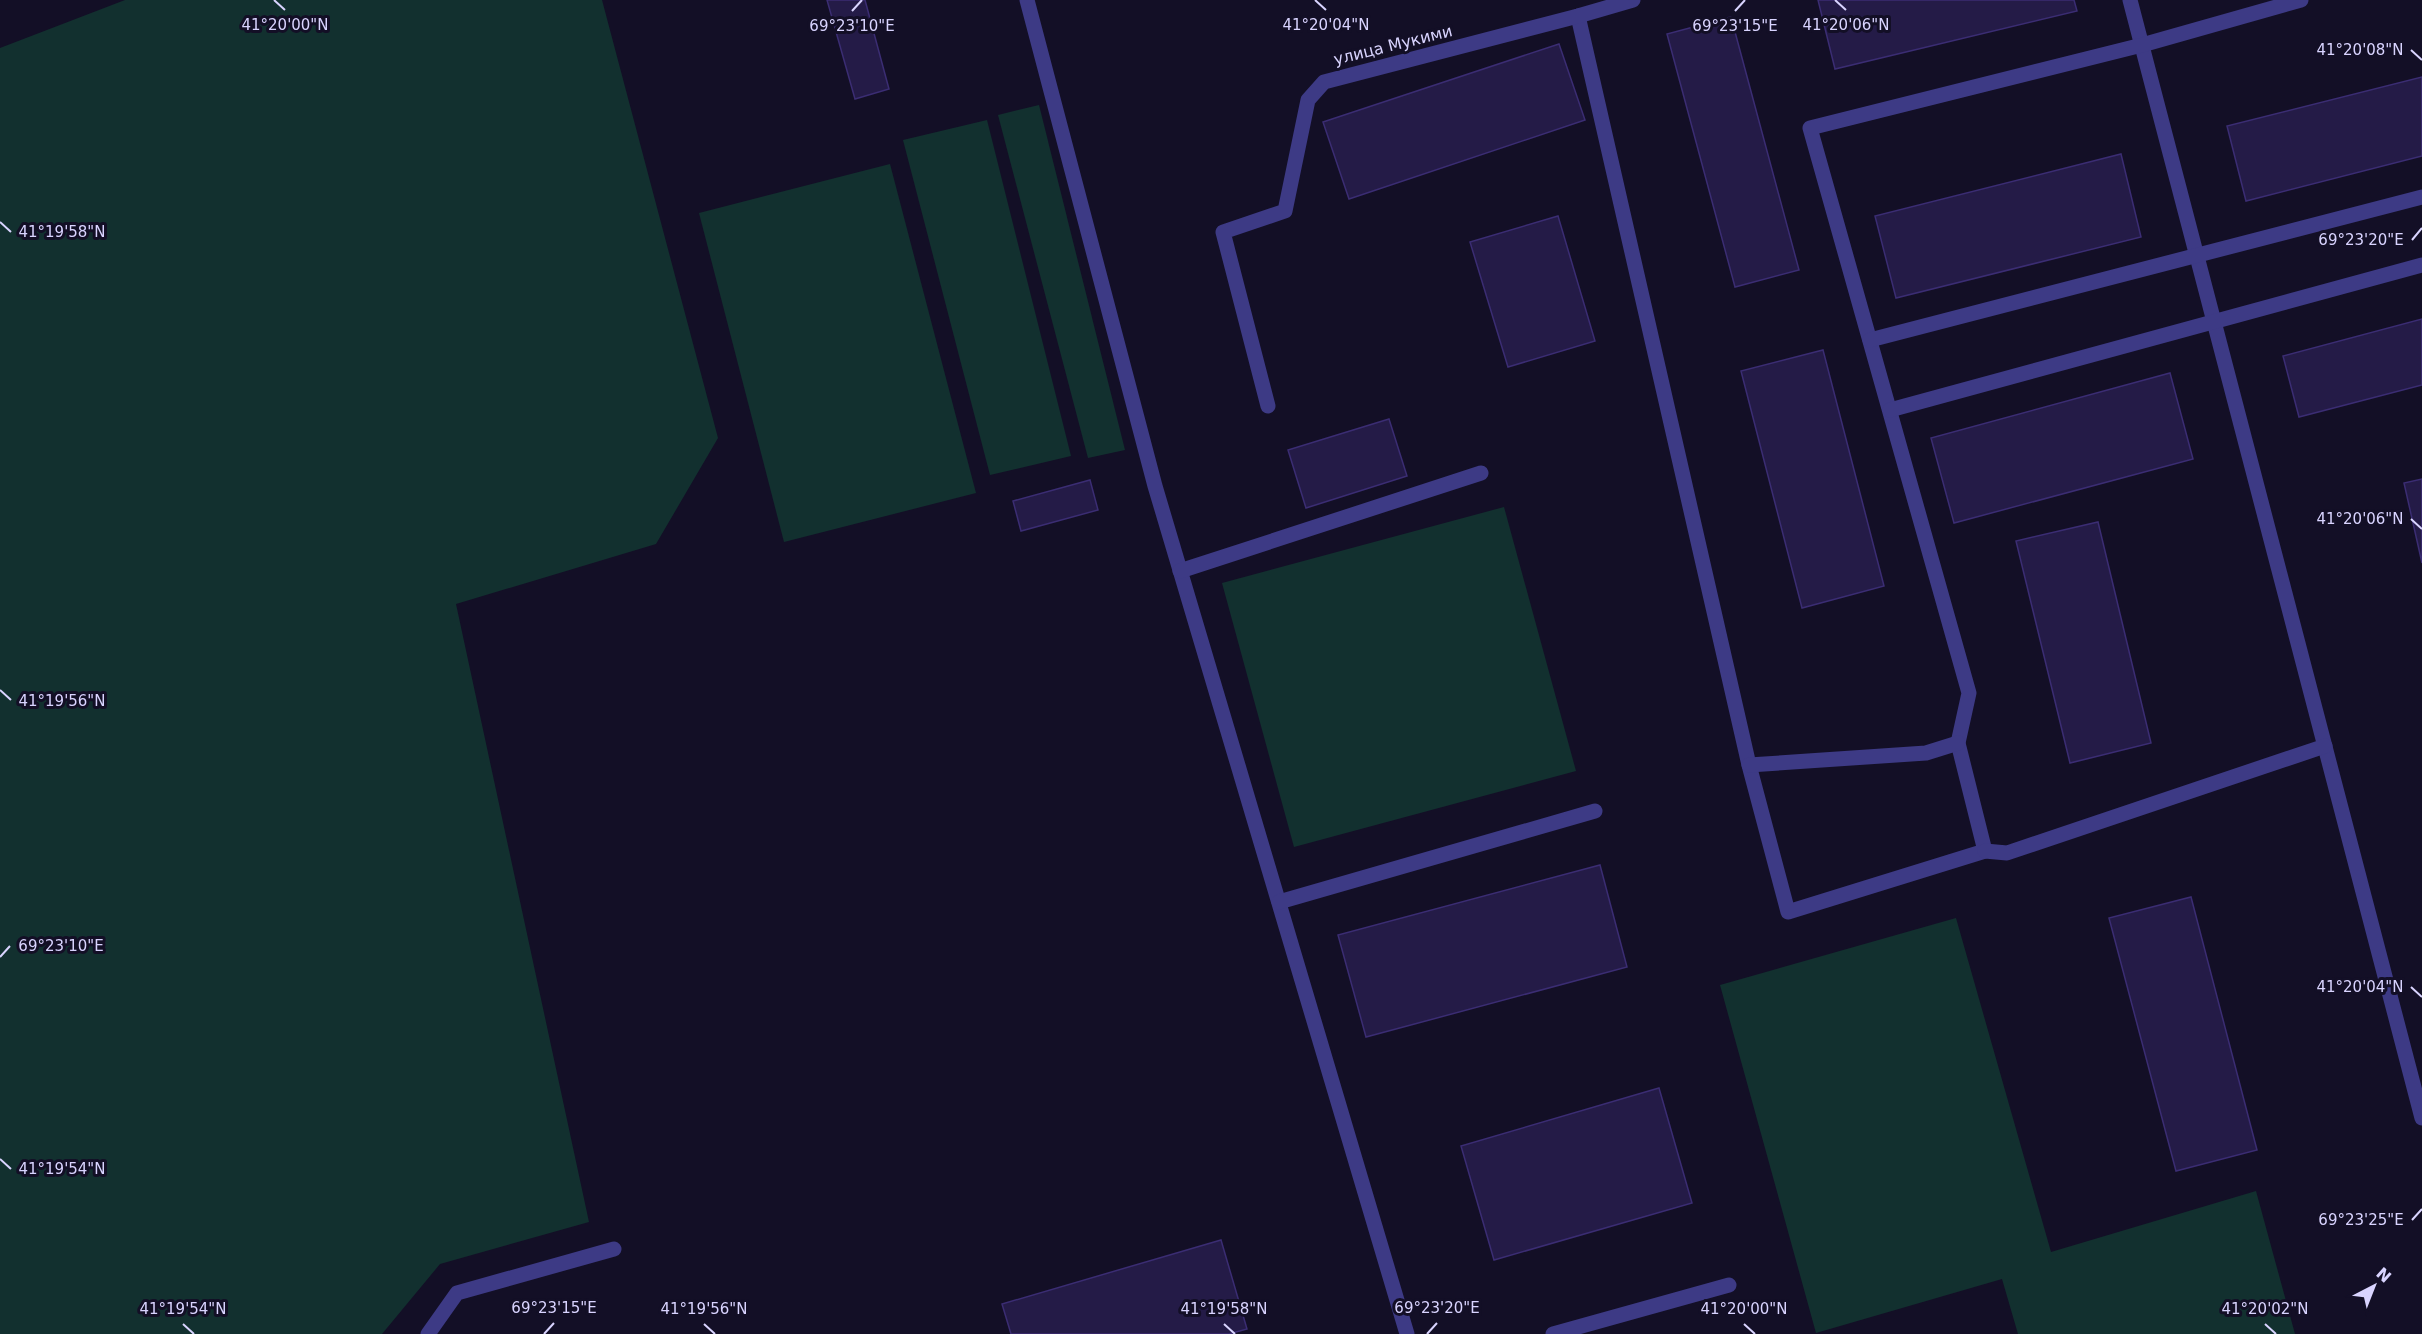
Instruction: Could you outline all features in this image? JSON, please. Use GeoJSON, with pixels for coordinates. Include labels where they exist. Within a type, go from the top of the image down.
{"type":"FeatureCollection","features":[{"type":"Feature","properties":{"kind":"street"},"geometry":{"type":"LineString","coordinates":[[1027,0],[1155,486],[1407,1334]]}},
{"type":"Feature","properties":{"kind":"street","name":"улица Мукими"},"geometry":{"type":"LineString","coordinates":[[1268,406],[1223,232],[1285,212],[1308,100],[1323,82],[1633,0]]}},
{"type":"Feature","properties":{"kind":"street"},"geometry":{"type":"LineString","coordinates":[[2130,0],[2422,1118]]}},
{"type":"Feature","properties":{"kind":"street"},"geometry":{"type":"LineString","coordinates":[[1985,851],[1958,743],[1969,693],[1810,128],[2142,45],[2301,0]]}},
{"type":"Feature","properties":{"kind":"street"},"geometry":{"type":"LineString","coordinates":[[1578,16],[1749,765],[1788,912],[1985,851],[2007,853],[2325,747]]}},
{"type":"Feature","properties":{"kind":"street"},"geometry":{"type":"LineString","coordinates":[[1870,340],[2422,197]]}},
{"type":"Feature","properties":{"kind":"street"},"geometry":{"type":"LineString","coordinates":[[1890,410],[2422,265]]}},
{"type":"Feature","properties":{"kind":"street"},"geometry":{"type":"LineString","coordinates":[[1180,571],[1481,473]]}},
{"type":"Feature","properties":{"kind":"street"},"geometry":{"type":"LineString","coordinates":[[1749,765],[1926,753],[1958,743]]}},
{"type":"Feature","properties":{"kind":"street"},"geometry":{"type":"LineString","coordinates":[[1279,902],[1595,811]]}},
{"type":"Feature","properties":{"kind":"street"},"geometry":{"type":"LineString","coordinates":[[428,1334],[457,1293],[614,1249]]}},
{"type":"Feature","properties":{"kind":"street"},"geometry":{"type":"LineString","coordinates":[[1553,1334],[1594,1328],[1729,1285]]}},
{"type":"Feature","properties":{"kind":"green space"},"geometry":{"type":"Polygon","coordinates":[[[125,0],[602,0],[718,438],[656,544],[456,604],[589,1222],[440,1264],[382,1334],[0,1334],[0,48],[125,0]]]}},
{"type":"Feature","properties":{"kind":"green space"},"geometry":{"type":"Polygon","coordinates":[[[1039,105],[1125,450],[1088,458],[998,115],[1039,105]]]}},
{"type":"Feature","properties":{"kind":"green space"},"geometry":{"type":"Polygon","coordinates":[[[987,120],[1071,456],[990,475],[903,140],[987,120]]]}},
{"type":"Feature","properties":{"kind":"green space"},"geometry":{"type":"Polygon","coordinates":[[[890,164],[976,493],[784,542],[699,213],[890,164]]]}},
{"type":"Feature","properties":{"kind":"green space"},"geometry":{"type":"Polygon","coordinates":[[[1504,507],[1576,771],[1294,847],[1222,583],[1504,507]]]}},
{"type":"Feature","properties":{"kind":"green space"},"geometry":{"type":"Polygon","coordinates":[[[1956,918],[2051,1252],[2256,1191],[2295,1334],[2018,1334],[2002,1279],[1816,1333],[1720,985],[1956,918]]]}},
{"type":"Feature","properties":{"kind":"building"},"geometry":{"type":"Polygon","coordinates":[[[827,0],[865,0],[889,89],[855,99],[827,0]]]}},
{"type":"Feature","properties":{"kind":"building"},"geometry":{"type":"Polygon","coordinates":[[[1818,0],[2074,0],[2077,11],[1835,69],[1818,0]]]}},
{"type":"Feature","properties":{"kind":"building"},"geometry":{"type":"Polygon","coordinates":[[[1731,17],[1799,270],[1735,287],[1667,34],[1731,17]]]}},
{"type":"Feature","properties":{"kind":"building"},"geometry":{"type":"Polygon","coordinates":[[[1559,44],[1585,120],[1349,199],[1323,122],[1559,44]]]}},
{"type":"Feature","properties":{"kind":"building"},"geometry":{"type":"Polygon","coordinates":[[[2422,77],[2422,156],[2246,201],[2227,126],[2422,77]]]}},
{"type":"Feature","properties":{"kind":"building"},"geometry":{"type":"Polygon","coordinates":[[[2121,154],[2141,237],[1896,298],[1875,216],[2121,154]]]}},
{"type":"Feature","properties":{"kind":"building"},"geometry":{"type":"Polygon","coordinates":[[[1558,216],[1595,341],[1508,367],[1470,242],[1558,216]]]}},
{"type":"Feature","properties":{"kind":"building"},"geometry":{"type":"Polygon","coordinates":[[[2422,319],[2422,385],[2299,417],[2283,356],[2422,319]]]}},
{"type":"Feature","properties":{"kind":"building"},"geometry":{"type":"Polygon","coordinates":[[[1823,350],[1884,586],[1802,608],[1741,371],[1823,350]]]}},
{"type":"Feature","properties":{"kind":"building"},"geometry":{"type":"Polygon","coordinates":[[[2170,373],[2193,459],[1954,523],[1931,438],[2170,373]]]}},
{"type":"Feature","properties":{"kind":"building"},"geometry":{"type":"Polygon","coordinates":[[[1389,419],[1407,476],[1306,508],[1288,450],[1389,419]]]}},
{"type":"Feature","properties":{"kind":"building"},"geometry":{"type":"Polygon","coordinates":[[[2422,479],[2422,563],[2404,483],[2422,479]]]}},
{"type":"Feature","properties":{"kind":"building"},"geometry":{"type":"Polygon","coordinates":[[[1090,480],[1098,510],[1021,531],[1013,501],[1090,480]]]}},
{"type":"Feature","properties":{"kind":"building"},"geometry":{"type":"Polygon","coordinates":[[[2098,522],[2151,743],[2070,763],[2016,541],[2098,522]]]}},
{"type":"Feature","properties":{"kind":"building"},"geometry":{"type":"Polygon","coordinates":[[[1600,865],[1627,967],[1366,1037],[1338,935],[1600,865]]]}},
{"type":"Feature","properties":{"kind":"building"},"geometry":{"type":"Polygon","coordinates":[[[2191,897],[2257,1150],[2176,1171],[2109,918],[2191,897]]]}},
{"type":"Feature","properties":{"kind":"building"},"geometry":{"type":"Polygon","coordinates":[[[1659,1088],[1692,1203],[1494,1260],[1461,1146],[1659,1088]]]}},
{"type":"Feature","properties":{"kind":"building"},"geometry":{"type":"Polygon","coordinates":[[[1221,1240],[1247,1329],[1229,1334],[1011,1334],[1002,1304],[1221,1240]]]}}]}
